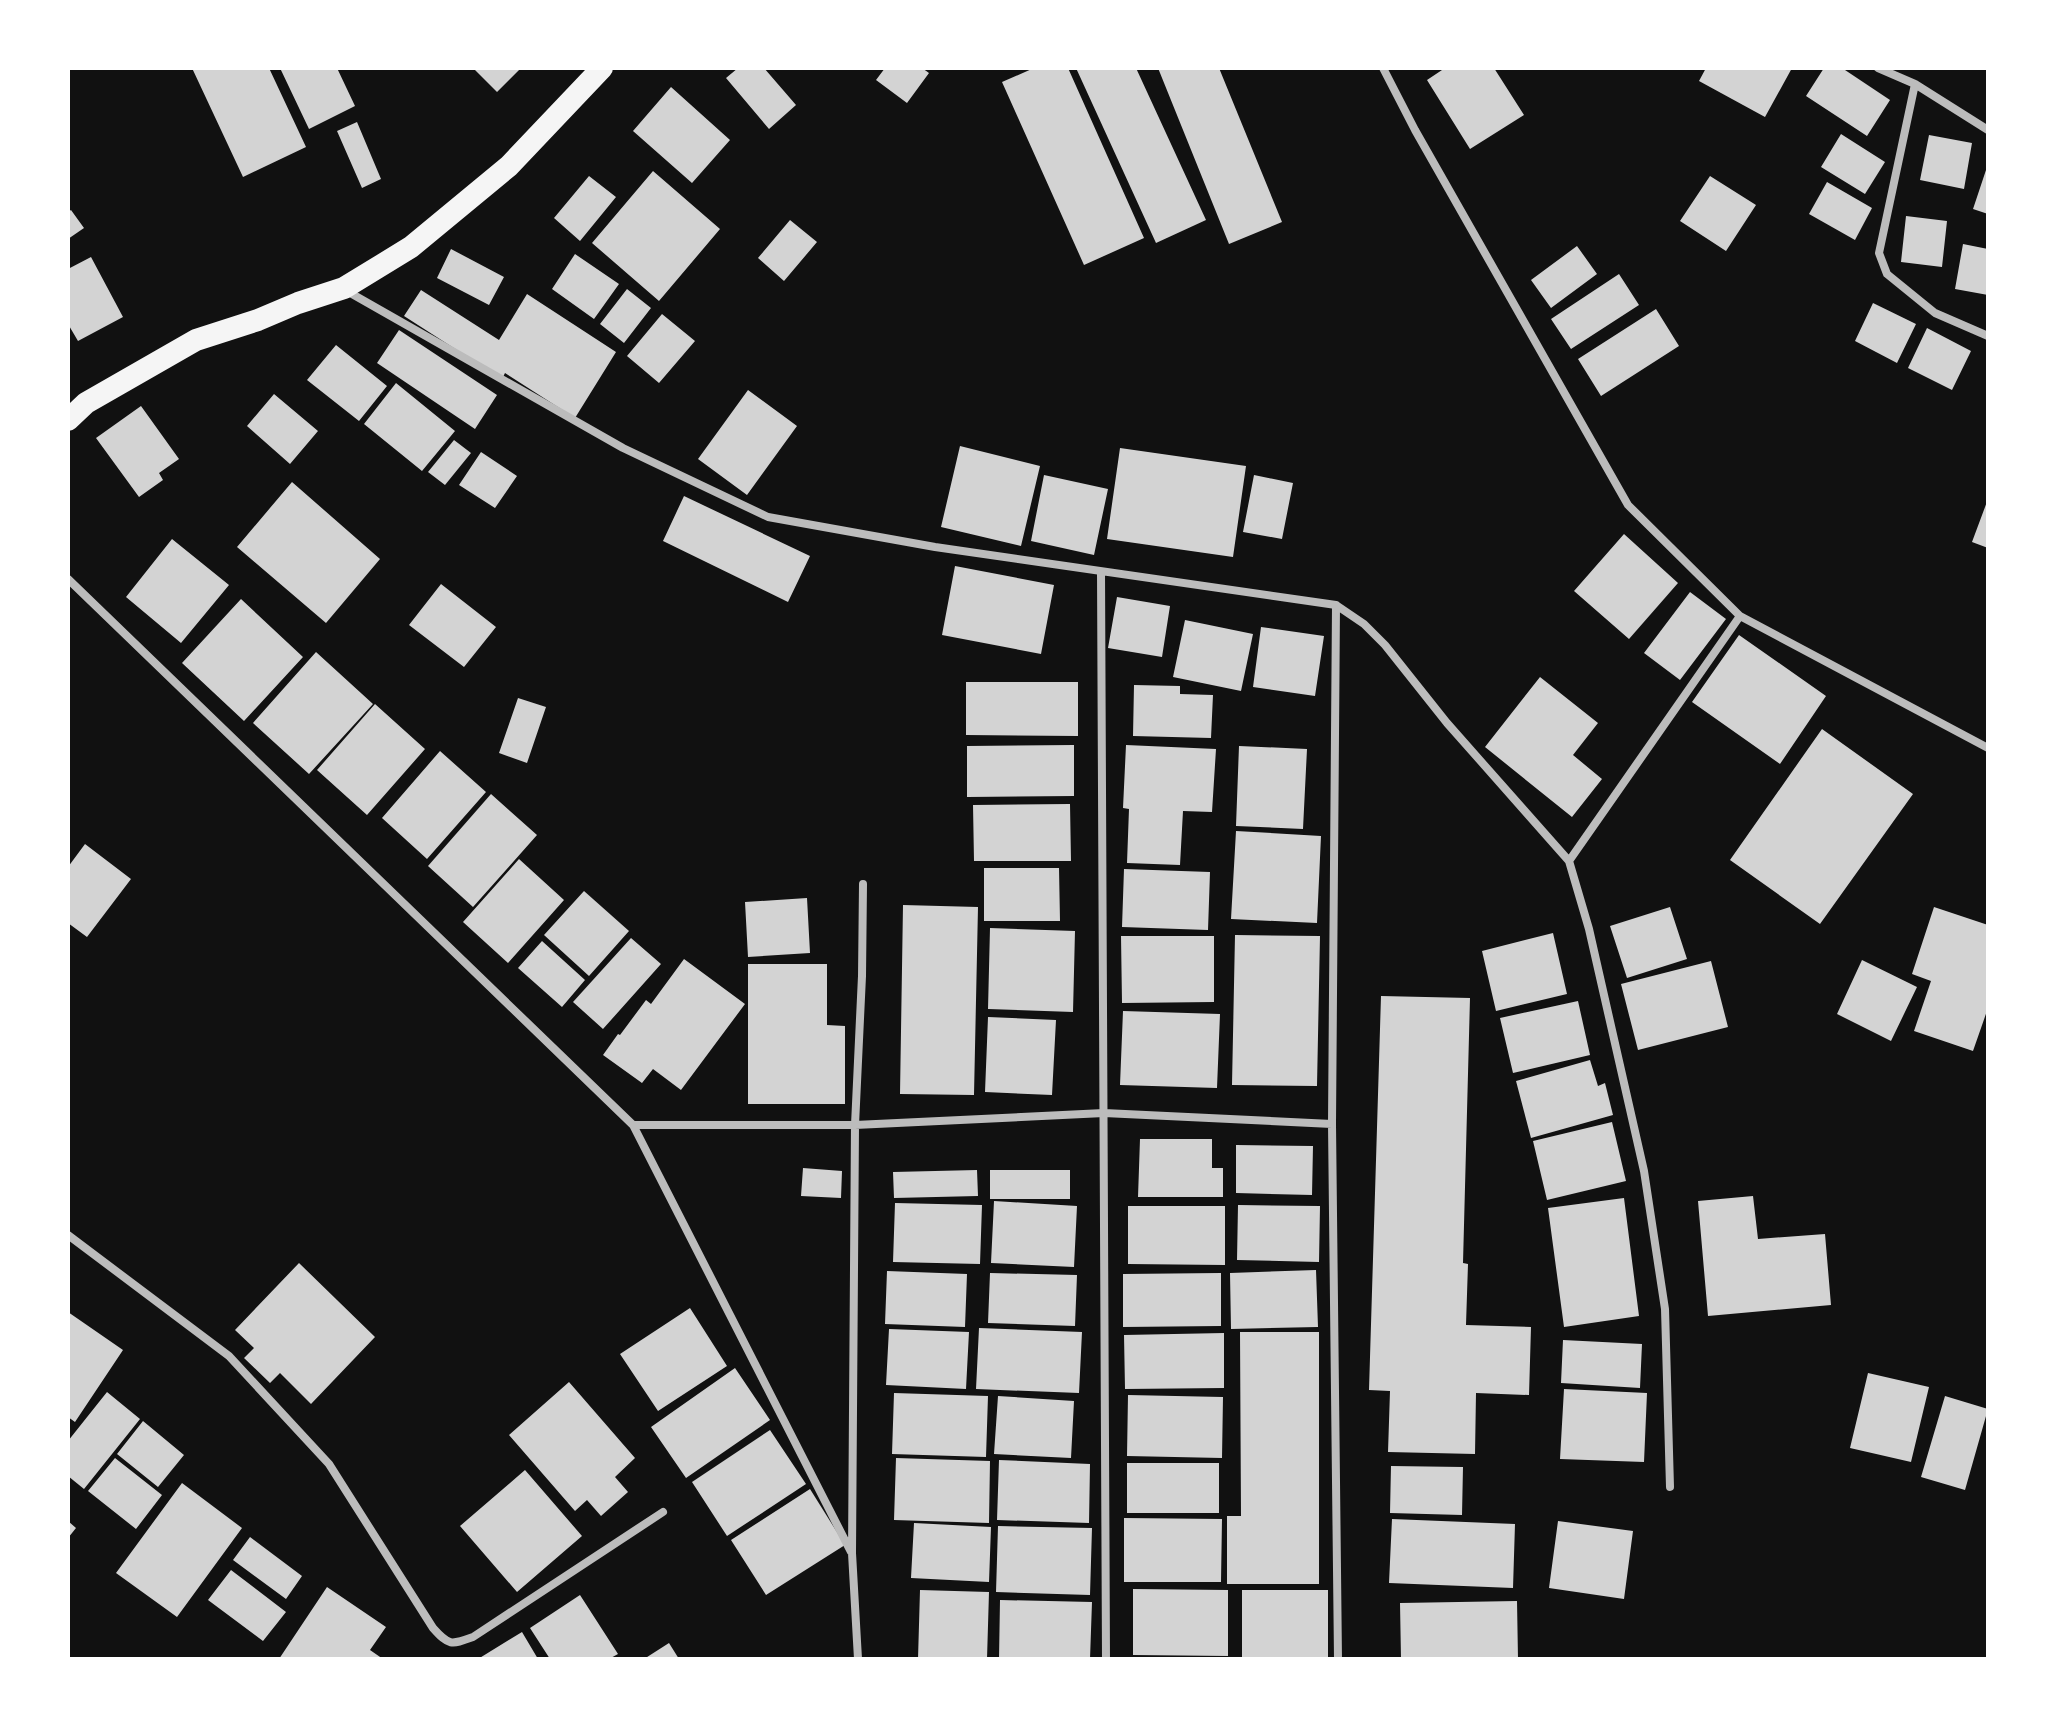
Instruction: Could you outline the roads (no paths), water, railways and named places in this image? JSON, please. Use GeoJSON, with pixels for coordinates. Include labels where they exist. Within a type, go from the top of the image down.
{"type":"FeatureCollection","features":[{"type":"Feature","properties":{"kind":"highway"},"geometry":{"type":"LineString","coordinates":[[68,420],[86,403],[196,340],[344,288],[411,247],[509,166],[602,68]]}},
{"type":"Feature","properties":{"kind":"street"},"geometry":{"type":"LineString","coordinates":[[1383,68],[1628,505],[1740,616],[1988,748]]}},
{"type":"Feature","properties":{"kind":"street"},"geometry":{"type":"LineString","coordinates":[[1878,68],[1915,84],[1988,130]]}},
{"type":"Feature","properties":{"kind":"street"},"geometry":{"type":"LineString","coordinates":[[1915,84],[1879,253],[1887,274],[1935,313],[1988,336]]}},
{"type":"Feature","properties":{"kind":"street"},"geometry":{"type":"LineString","coordinates":[[344,288],[623,448],[768,517],[935,547],[1336,605],[1364,624],[1569,861],[1589,929],[1644,1171],[1665,1309],[1670,1487]]}},
{"type":"Feature","properties":{"kind":"street"},"geometry":{"type":"LineString","coordinates":[[1101,572],[1106,1659]]}},
{"type":"Feature","properties":{"kind":"street"},"geometry":{"type":"LineString","coordinates":[[68,579],[633,1125],[852,1553]]}},
{"type":"Feature","properties":{"kind":"street"},"geometry":{"type":"LineString","coordinates":[[1336,605],[1332,1124],[1338,1659]]}},
{"type":"Feature","properties":{"kind":"street"},"geometry":{"type":"LineString","coordinates":[[1569,861],[1740,616]]}},
{"type":"Feature","properties":{"kind":"street"},"geometry":{"type":"LineString","coordinates":[[858,1659],[852,1553],[855,1125],[863,884]]}},
{"type":"Feature","properties":{"kind":"street"},"geometry":{"type":"LineString","coordinates":[[633,1125],[855,1125],[1104,1113],[1332,1124]]}},
{"type":"Feature","properties":{"kind":"street"},"geometry":{"type":"LineString","coordinates":[[68,1235],[229,1356],[329,1464],[433,1628],[445,1642],[454,1643],[473,1637],[663,1512]]}}]}
